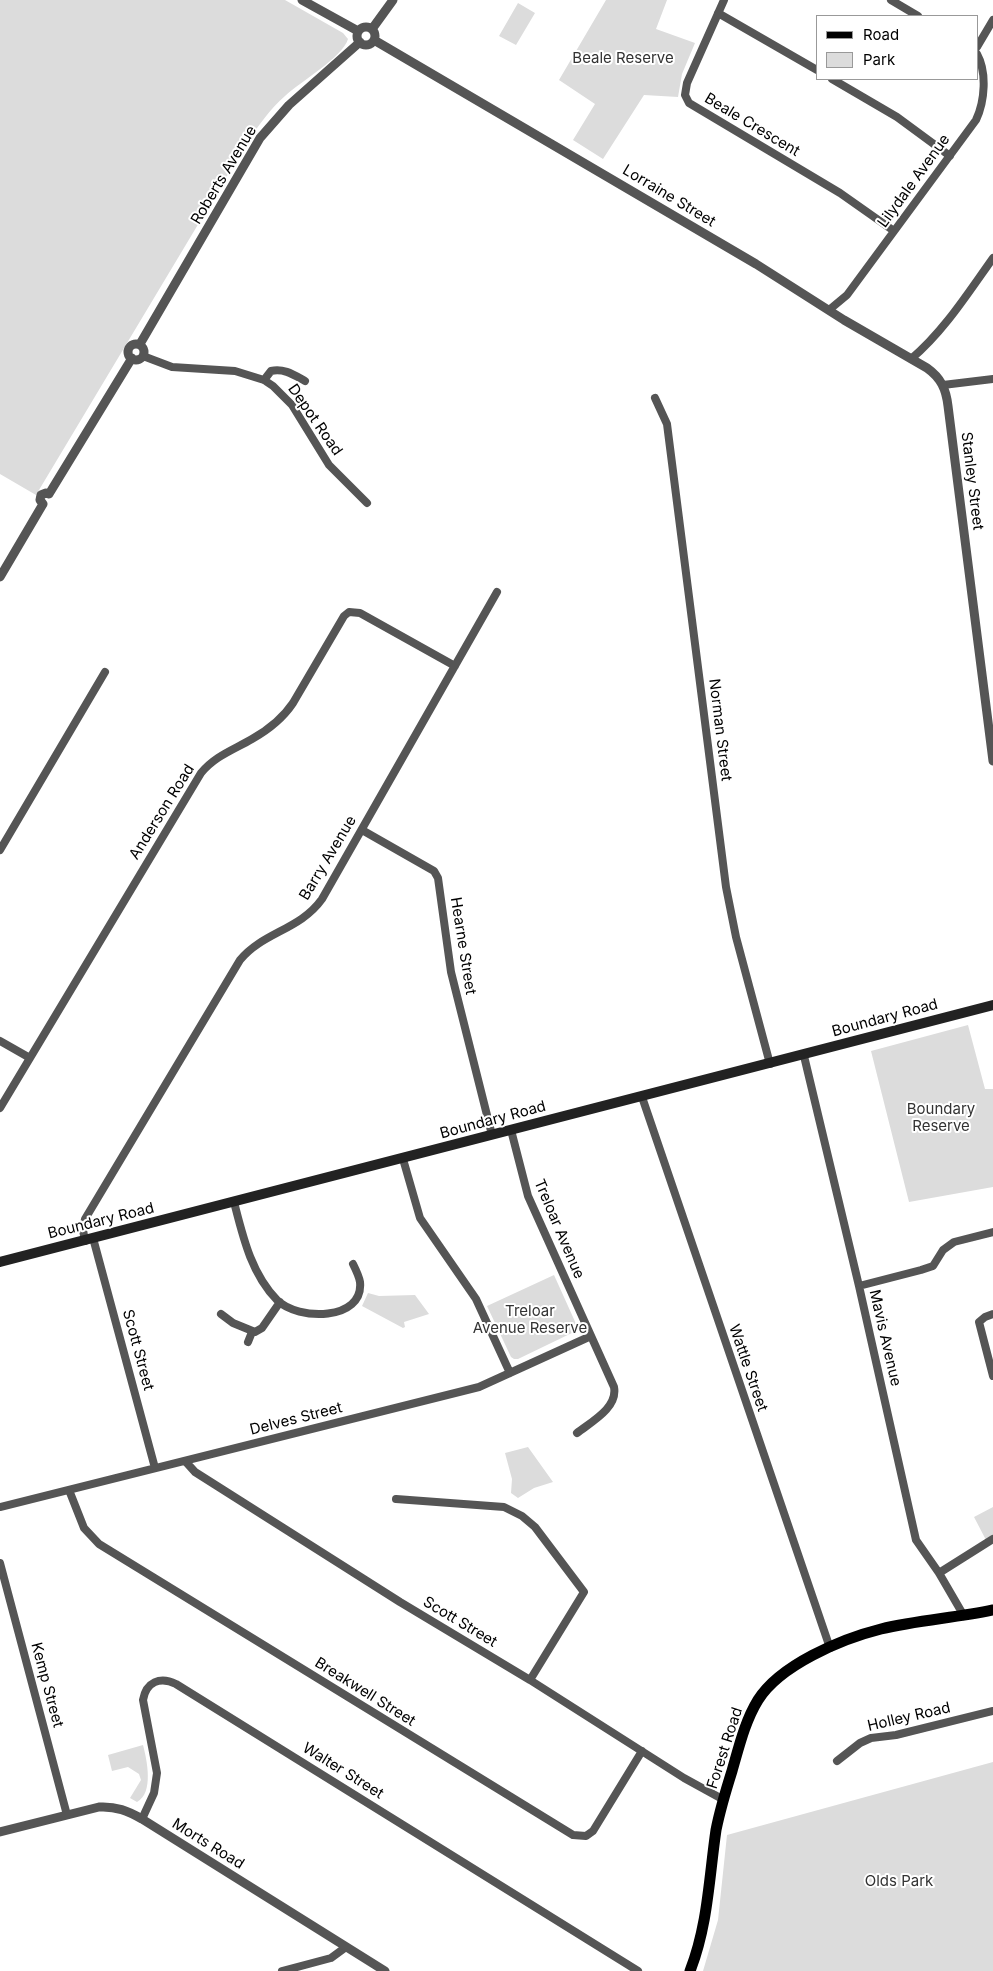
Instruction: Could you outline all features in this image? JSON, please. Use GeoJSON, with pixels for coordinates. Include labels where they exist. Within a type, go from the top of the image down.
{"type":"FeatureCollection","features":[{"type":"Feature","properties":{"kind":"main road","name":"Boundary Road"},"geometry":{"type":"LineString","coordinates":[[0,1262],[804,1056],[993,1005]]}},
{"type":"Feature","properties":{"kind":"main road","name":"Forest Road"},"geometry":{"type":"LineString","coordinates":[[690,1971],[697,1951],[708,1904],[714,1847],[724,1800],[746,1726],[759,1699],[768,1687],[785,1672],[801,1662],[830,1648],[879,1630],[993,1610]]}},
{"type":"Feature","properties":{"kind":"street"},"geometry":{"type":"LineString","coordinates":[[302,0],[358,31]]}},
{"type":"Feature","properties":{"kind":"street"},"geometry":{"type":"LineString","coordinates":[[372,29],[394,0]]}},
{"type":"Feature","properties":{"kind":"street","name":"Beale Crescent"},"geometry":{"type":"LineString","coordinates":[[724,0],[687,84],[685,95],[689,103],[840,193],[894,231]]}},
{"type":"Feature","properties":{"kind":"street"},"geometry":{"type":"LineString","coordinates":[[891,0],[916,15]]}},
{"type":"Feature","properties":{"kind":"street"},"geometry":{"type":"LineString","coordinates":[[718,13],[816,69]]}},
{"type":"Feature","properties":{"kind":"street"},"geometry":{"type":"LineString","coordinates":[[978,45],[993,20]]}},
{"type":"Feature","properties":{"kind":"street"},"geometry":{"type":"LineString","coordinates":[[364,27],[372,29],[375,33],[374,40],[368,45],[360,42],[357,37],[358,31],[364,27]]}},
{"type":"Feature","properties":{"kind":"street","name":"Lorraine Street"},"geometry":{"type":"LineString","coordinates":[[374,40],[756,264],[828,310],[911,359],[934,374],[943,385]]}},
{"type":"Feature","properties":{"kind":"street","name":"Roberts Avenue"},"geometry":{"type":"LineString","coordinates":[[0,577],[43,504],[48,505],[51,502],[52,498],[49,494],[132,358],[128,354],[129,349],[135,344],[140,344],[260,138],[289,105],[360,42]]}},
{"type":"Feature","properties":{"kind":"street","name":"Lilydale Avenue"},"geometry":{"type":"LineString","coordinates":[[828,310],[842,299],[972,125],[980,109],[982,97],[982,73],[978,58]]}},
{"type":"Feature","properties":{"kind":"street"},"geometry":{"type":"LineString","coordinates":[[834,80],[897,117],[950,156]]}},
{"type":"Feature","properties":{"kind":"street"},"geometry":{"type":"LineString","coordinates":[[911,359],[925,347],[944,325],[993,258]]}},
{"type":"Feature","properties":{"kind":"street"},"geometry":{"type":"LineString","coordinates":[[132,358],[136,360],[143,356],[143,348],[140,344]]}},
{"type":"Feature","properties":{"kind":"street","name":"Depot Road"},"geometry":{"type":"LineString","coordinates":[[143,356],[172,366],[230,370],[264,380],[287,398],[329,465],[367,503]]}},
{"type":"Feature","properties":{"kind":"street"},"geometry":{"type":"LineString","coordinates":[[264,380],[274,370],[290,373],[305,380]]}},
{"type":"Feature","properties":{"kind":"street"},"geometry":{"type":"LineString","coordinates":[[943,385],[993,379]]}},
{"type":"Feature","properties":{"kind":"street","name":"Stanley Street"},"geometry":{"type":"LineString","coordinates":[[943,385],[948,406],[993,761]]}},
{"type":"Feature","properties":{"kind":"street","name":"Norman Street"},"geometry":{"type":"LineString","coordinates":[[655,398],[668,424],[726,887],[736,937],[770,1064]]}},
{"type":"Feature","properties":{"kind":"street","name":"Barry Avenue"},"geometry":{"type":"LineString","coordinates":[[89,1240],[83,1230],[85,1219],[240,960],[258,942],[298,923],[312,912],[326,893],[497,592]]}},
{"type":"Feature","properties":{"kind":"street","name":"Anderson Road"},"geometry":{"type":"LineString","coordinates":[[0,1108],[200,773],[216,758],[254,738],[284,715],[344,616],[350,612],[360,613],[455,666]]}},
{"type":"Feature","properties":{"kind":"street"},"geometry":{"type":"LineString","coordinates":[[0,850],[105,672]]}},
{"type":"Feature","properties":{"kind":"street","name":"Hearne Street"},"geometry":{"type":"LineString","coordinates":[[362,830],[434,871],[438,878],[450,972],[492,1135]]}},
{"type":"Feature","properties":{"kind":"street"},"geometry":{"type":"LineString","coordinates":[[0,1041],[30,1058]]}},
{"type":"Feature","properties":{"kind":"street","name":"Mavis Avenue"},"geometry":{"type":"LineString","coordinates":[[804,1056],[859,1286],[916,1540],[939,1573],[964,1616]]}},
{"type":"Feature","properties":{"kind":"street","name":"Wattle Street"},"geometry":{"type":"LineString","coordinates":[[642,1097],[830,1648]]}},
{"type":"Feature","properties":{"kind":"street","name":"Treloar Avenue"},"geometry":{"type":"LineString","coordinates":[[511,1130],[528,1196],[614,1387],[615,1397],[610,1406],[577,1433]]}},
{"type":"Feature","properties":{"kind":"street"},"geometry":{"type":"LineString","coordinates":[[403,1159],[420,1218],[476,1299],[510,1373]]}},
{"type":"Feature","properties":{"kind":"street"},"geometry":{"type":"LineString","coordinates":[[234,1202],[244,1242],[253,1264],[264,1283],[280,1302],[301,1312],[316,1316],[333,1313],[348,1306],[357,1296],[360,1286],[353,1264]]}},
{"type":"Feature","properties":{"kind":"street"},"geometry":{"type":"LineString","coordinates":[[859,1286],[933,1266],[943,1250],[954,1242],[993,1232]]}},
{"type":"Feature","properties":{"kind":"street","name":"Scott Street"},"geometry":{"type":"LineString","coordinates":[[89,1240],[155,1468]]}},
{"type":"Feature","properties":{"kind":"street"},"geometry":{"type":"LineString","coordinates":[[221,1314],[252,1332],[257,1332],[262,1328],[280,1302]]}},
{"type":"Feature","properties":{"kind":"street"},"geometry":{"type":"LineString","coordinates":[[993,1314],[985,1316],[979,1322],[993,1376]]}},
{"type":"Feature","properties":{"kind":"street"},"geometry":{"type":"LineString","coordinates":[[248,1342],[252,1332]]}},
{"type":"Feature","properties":{"kind":"street","name":"Delves Street"},"geometry":{"type":"LineString","coordinates":[[0,1507],[186,1462],[479,1387],[591,1336]]}},
{"type":"Feature","properties":{"kind":"street","name":"Scott Street"},"geometry":{"type":"LineString","coordinates":[[186,1462],[195,1472],[400,1602],[724,1800]]}},
{"type":"Feature","properties":{"kind":"street","name":"Breakwell Street"},"geometry":{"type":"LineString","coordinates":[[69,1490],[84,1528],[99,1544],[574,1835],[586,1836],[593,1831],[642,1751]]}},
{"type":"Feature","properties":{"kind":"street"},"geometry":{"type":"LineString","coordinates":[[396,1499],[504,1507],[522,1516],[536,1527],[584,1592],[530,1680]]}},
{"type":"Feature","properties":{"kind":"street"},"geometry":{"type":"LineString","coordinates":[[939,1573],[993,1540]]}},
{"type":"Feature","properties":{"kind":"street","name":"Kemp Street"},"geometry":{"type":"LineString","coordinates":[[0,1563],[67,1815]]}},
{"type":"Feature","properties":{"kind":"street","name":"Walter Street"},"geometry":{"type":"LineString","coordinates":[[142,1819],[154,1793],[158,1773],[143,1707],[144,1694],[152,1683],[166,1680],[184,1689],[638,1971]]}},
{"type":"Feature","properties":{"kind":"street","name":"Holley Road"},"geometry":{"type":"LineString","coordinates":[[837,1761],[860,1743],[871,1738],[896,1735],[993,1711]]}},
{"type":"Feature","properties":{"kind":"street","name":"Morts Road"},"geometry":{"type":"LineString","coordinates":[[0,1832],[108,1807],[124,1810],[142,1819],[385,1971]]}},
{"type":"Feature","properties":{"kind":"street"},"geometry":{"type":"LineString","coordinates":[[282,1971],[331,1958],[346,1947]]}},
{"type":"Feature","properties":{"kind":"green space"},"geometry":{"type":"Polygon","coordinates":[[[0,0],[285,0],[343,33],[348,39],[338,54],[280,101],[265,117],[248,141],[36,495],[0,474],[0,0]]]}},
{"type":"Feature","properties":{"kind":"green space","name":"Beale Reserve"},"geometry":{"type":"Polygon","coordinates":[[[606,0],[667,0],[656,29],[695,43],[682,74],[678,97],[644,95],[603,159],[573,140],[595,104],[559,80],[606,0]]]}},
{"type":"Feature","properties":{"kind":"green space"},"geometry":{"type":"Polygon","coordinates":[[[518,3],[535,13],[516,45],[499,36],[518,3]]]}},
{"type":"Feature","properties":{"kind":"green space","name":"Boundary Reserve"},"geometry":{"type":"Polygon","coordinates":[[[968,1025],[985,1089],[993,1089],[993,1187],[909,1202],[871,1051],[968,1025]]]}},
{"type":"Feature","properties":{"kind":"green space","name":"Treloar Avenue Reserve"},"geometry":{"type":"Polygon","coordinates":[[[554,1275],[577,1326],[576,1331],[518,1359],[514,1359],[511,1357],[487,1306],[554,1275]]]}},
{"type":"Feature","properties":{"kind":"green space"},"geometry":{"type":"Polygon","coordinates":[[[368,1293],[379,1296],[415,1295],[429,1314],[404,1322],[405,1327],[403,1328],[362,1306],[368,1293]]]}},
{"type":"Feature","properties":{"kind":"green space"},"geometry":{"type":"Polygon","coordinates":[[[528,1447],[553,1482],[534,1488],[518,1498],[511,1493],[512,1479],[505,1453],[528,1447]]]}},
{"type":"Feature","properties":{"kind":"green space"},"geometry":{"type":"Polygon","coordinates":[[[993,1507],[993,1536],[986,1540],[974,1517],[993,1507]]]}},
{"type":"Feature","properties":{"kind":"green space"},"geometry":{"type":"Polygon","coordinates":[[[143,1745],[148,1776],[146,1791],[137,1802],[130,1798],[141,1780],[139,1774],[128,1767],[112,1771],[108,1755],[143,1745]]]}},
{"type":"Feature","properties":{"kind":"green space","name":"Olds Park"},"geometry":{"type":"Polygon","coordinates":[[[993,1762],[993,1971],[703,1971],[718,1920],[727,1835],[993,1762]]]}}]}
